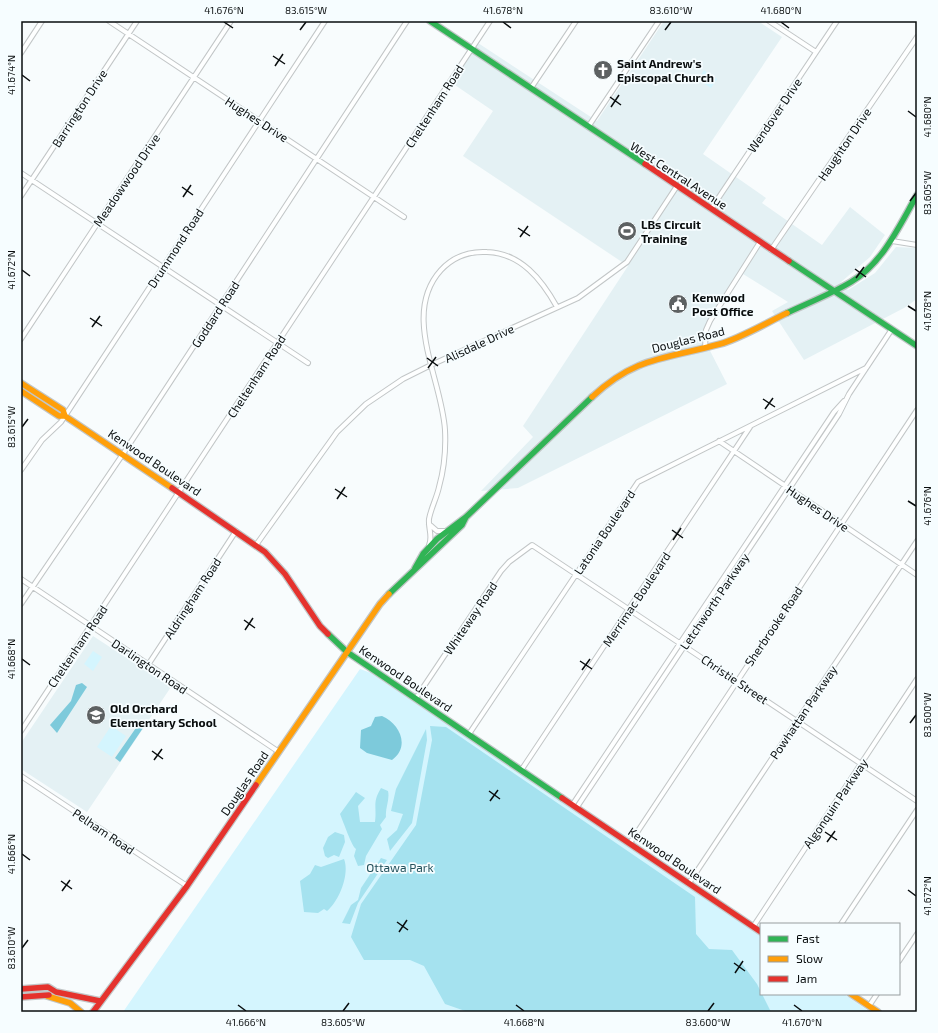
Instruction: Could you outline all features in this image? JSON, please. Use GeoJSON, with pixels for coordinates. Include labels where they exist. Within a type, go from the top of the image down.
{"type":"FeatureCollection","features":[{"type":"Feature","properties":{"kind":"street"},"geometry":{"type":"LineString","coordinates":[[21,53],[42,21]]}},
{"type":"Feature","properties":{"kind":"street","name":"Hughes Drive"},"geometry":{"type":"LineString","coordinates":[[109,21],[404,217]]}},
{"type":"Feature","properties":{"kind":"street","name":"Barrington Drive"},"geometry":{"type":"LineString","coordinates":[[21,196],[136,21]]}},
{"type":"Feature","properties":{"kind":"street","name":"Meadowwood Drive"},"geometry":{"type":"LineString","coordinates":[[21,338],[231,21]]}},
{"type":"Feature","properties":{"kind":"street","name":"Drummond Road"},"geometry":{"type":"LineString","coordinates":[[21,470],[39,443],[57,427],[65,416],[325,21]]}},
{"type":"Feature","properties":{"kind":"street","name":"Goddard Road"},"geometry":{"type":"LineString","coordinates":[[21,604],[123,454],[407,21]]}},
{"type":"Feature","properties":{"kind":"street","name":"West Central Avenue"},"geometry":{"type":"LineString","coordinates":[[430,21],[917,346]]}},
{"type":"Feature","properties":{"kind":"street","name":"Cheltenham Road"},"geometry":{"type":"LineString","coordinates":[[21,731],[490,21]]}},
{"type":"Feature","properties":{"kind":"street"},"geometry":{"type":"LineString","coordinates":[[531,88],[576,21]]}},
{"type":"Feature","properties":{"kind":"street"},"geometry":{"type":"LineString","coordinates":[[588,127],[659,21]]}},
{"type":"Feature","properties":{"kind":"street"},"geometry":{"type":"LineString","coordinates":[[769,21],[816,52]]}},
{"type":"Feature","properties":{"kind":"street","name":"Wendover Drive"},"geometry":{"type":"LineString","coordinates":[[711,209],[837,21]]}},
{"type":"Feature","properties":{"kind":"street","name":"Haughton Drive"},"geometry":{"type":"LineString","coordinates":[[772,250],[917,37]]}},
{"type":"Feature","properties":{"kind":"street"},"geometry":{"type":"LineString","coordinates":[[21,173],[308,363]]}},
{"type":"Feature","properties":{"kind":"street","name":"Alisdale Drive"},"geometry":{"type":"LineString","coordinates":[[256,545],[339,430],[366,404],[382,392],[431,364],[583,295],[627,262],[677,186]]}},
{"type":"Feature","properties":{"kind":"street","name":"Douglas Road"},"geometry":{"type":"LineString","coordinates":[[415,568],[418,560],[448,530],[458,521],[466,517],[585,402],[616,377],[636,365],[656,358],[721,345],[834,290],[865,273],[892,240],[917,195]]}},
{"type":"Feature","properties":{"kind":"street"},"geometry":{"type":"LineString","coordinates":[[892,240],[917,245]]}},
{"type":"Feature","properties":{"kind":"street"},"geometry":{"type":"LineString","coordinates":[[705,348],[706,330],[710,321],[760,242]]}},
{"type":"Feature","properties":{"kind":"street"},"geometry":{"type":"LineString","coordinates":[[428,550],[432,538],[429,524],[442,476],[445,439],[442,407],[424,329],[427,295],[434,279],[447,264],[458,256],[485,251],[501,253],[514,259],[540,279],[557,307]]}},
{"type":"Feature","properties":{"kind":"street","name":"Letchworth Parkway"},"geometry":{"type":"LineString","coordinates":[[682,644],[839,414],[849,394],[892,329]]}},
{"type":"Feature","properties":{"kind":"street","name":"Latonia Boulevard"},"geometry":{"type":"LineString","coordinates":[[469,734],[638,482],[866,368]]}},
{"type":"Feature","properties":{"kind":"street","name":"Kenwood Boulevard"},"geometry":{"type":"LineString","coordinates":[[21,382],[63,410],[65,416]]}},
{"type":"Feature","properties":{"kind":"street","name":"Kenwood Boulevard"},"geometry":{"type":"LineString","coordinates":[[21,390],[59,416],[65,416],[123,454],[256,545],[273,560],[285,574],[320,626],[347,652],[760,931]]}},
{"type":"Feature","properties":{"kind":"street","name":"Letchworth Parkway"},"geometry":{"type":"LineString","coordinates":[[575,806],[784,486],[834,412],[849,394]]}},
{"type":"Feature","properties":{"kind":"street","name":"Sherbrooke Road"},"geometry":{"type":"LineString","coordinates":[[630,843],[917,410]]}},
{"type":"Feature","properties":{"kind":"street","name":"Merrimac Boulevard"},"geometry":{"type":"LineString","coordinates":[[522,770],[750,427]]}},
{"type":"Feature","properties":{"kind":"street","name":"Hughes Drive"},"geometry":{"type":"LineString","coordinates":[[719,441],[733,452],[917,574]]}},
{"type":"Feature","properties":{"kind":"street","name":"Douglas Road"},"geometry":{"type":"LineString","coordinates":[[92,1012],[187,886],[347,652],[386,598],[415,568],[423,564],[462,525],[466,517]]}},
{"type":"Feature","properties":{"kind":"street"},"geometry":{"type":"LineString","coordinates":[[429,524],[437,531],[448,530]]}},
{"type":"Feature","properties":{"kind":"street","name":"Aldringham Road"},"geometry":{"type":"LineString","coordinates":[[148,665],[236,531]]}},
{"type":"Feature","properties":{"kind":"street","name":"Powhattan Parkway"},"geometry":{"type":"LineString","coordinates":[[690,883],[917,541]]}},
{"type":"Feature","properties":{"kind":"street","name":"Christie Street"},"geometry":{"type":"LineString","coordinates":[[532,545],[917,801]]}},
{"type":"Feature","properties":{"kind":"street","name":"Whiteway Road"},"geometry":{"type":"LineString","coordinates":[[416,698],[501,572],[509,562],[532,545]]}},
{"type":"Feature","properties":{"kind":"street","name":"Darlington Road"},"geometry":{"type":"LineString","coordinates":[[21,579],[279,752]]}},
{"type":"Feature","properties":{"kind":"street","name":"Algonquin Parkway"},"geometry":{"type":"LineString","coordinates":[[753,926],[917,679]]}},
{"type":"Feature","properties":{"kind":"street","name":"Pelham Road"},"geometry":{"type":"LineString","coordinates":[[21,776],[187,886]]}},
{"type":"Feature","properties":{"kind":"street"},"geometry":{"type":"LineString","coordinates":[[842,923],[917,810]]}},
{"type":"Feature","properties":{"kind":"street"},"geometry":{"type":"LineString","coordinates":[[900,960],[917,934]]}},
{"type":"Feature","properties":{"kind":"street"},"geometry":{"type":"LineString","coordinates":[[21,988],[48,987],[56,992],[100,1002]]}},
{"type":"Feature","properties":{"kind":"street"},"geometry":{"type":"LineString","coordinates":[[47,996],[56,992]]}},
{"type":"Feature","properties":{"kind":"street"},"geometry":{"type":"LineString","coordinates":[[853,995],[878,1012]]}},
{"type":"Feature","properties":{"kind":"street"},"geometry":{"type":"LineString","coordinates":[[869,1006],[876,995]]}},
{"type":"Feature","properties":{"kind":"street"},"geometry":{"type":"LineString","coordinates":[[21,997],[47,996],[74,1004],[80,1012]]}},
{"type":"Feature","properties":{"kind":"shaded area"},"geometry":{"type":"Polygon","coordinates":[[[664,21],[758,21],[782,37],[703,154],[766,198],[762,203],[822,245],[850,207],[885,235],[870,257],[840,283],[848,290],[875,273],[896,247],[917,248],[917,299],[904,308],[804,360],[772,311],[788,302],[743,274],[703,337],[727,384],[518,488],[481,491],[533,437],[523,426],[628,266],[463,156],[493,111],[452,83],[478,43],[597,121],[664,21]]]}},
{"type":"Feature","properties":{"kind":"shaded area","name":"Old Orchard Elementary School"},"geometry":{"type":"Polygon","coordinates":[[[93,636],[171,687],[87,812],[21,769],[21,743],[93,636]]]}},
{"type":"Feature","properties":{"kind":"shaded area"},"geometry":{"type":"Polygon","coordinates":[[[82,683],[87,687],[57,733],[50,725],[71,701],[76,685],[82,683]]]}},
{"type":"Feature","properties":{"kind":"shaded area"},"geometry":{"type":"Polygon","coordinates":[[[382,716],[388,719],[398,729],[402,742],[398,754],[392,760],[367,753],[360,748],[361,730],[371,726],[375,717],[382,716]]]}},
{"type":"Feature","properties":{"kind":"shaded area"},"geometry":{"type":"Polygon","coordinates":[[[138,725],[143,728],[120,762],[115,758],[138,725]]]}},
{"type":"Feature","properties":{"kind":"green space"},"geometry":{"type":"Polygon","coordinates":[[[704,70],[717,79],[711,88],[698,80],[704,70]]]}},
{"type":"Feature","properties":{"kind":"green space"},"geometry":{"type":"Polygon","coordinates":[[[93,651],[102,657],[93,671],[84,664],[93,651]]]}},
{"type":"Feature","properties":{"kind":"green space","name":"Ottawa Park"},"geometry":{"type":"Polygon","coordinates":[[[360,669],[371,673],[760,935],[760,995],[845,995],[870,1012],[123,1012],[360,669]]]}},
{"type":"Feature","properties":{"kind":"green space"},"geometry":{"type":"Polygon","coordinates":[[[111,726],[126,736],[112,757],[97,747],[111,726]]]}},
{"type":"Feature","properties":{"kind":"green space"},"geometry":{"type":"Polygon","coordinates":[[[430,726],[446,727],[695,897],[696,934],[709,949],[732,950],[757,984],[760,990],[760,995],[762,995],[771,1012],[468,1012],[445,1004],[424,966],[410,960],[364,960],[351,937],[361,904],[416,825],[432,740],[430,726]]]}},
{"type":"Feature","properties":{"kind":"green space"},"geometry":{"type":"Polygon","coordinates":[[[426,729],[427,740],[412,823],[390,851],[387,839],[397,830],[403,814],[391,811],[396,789],[426,729]]]}},
{"type":"Feature","properties":{"kind":"green space"},"geometry":{"type":"Polygon","coordinates":[[[381,788],[388,791],[386,817],[380,825],[382,829],[366,856],[364,865],[358,866],[354,856],[356,849],[350,839],[340,814],[356,792],[365,798],[358,806],[360,822],[375,822],[376,801],[381,788]]]}},
{"type":"Feature","properties":{"kind":"green space"},"geometry":{"type":"Polygon","coordinates":[[[335,832],[344,835],[345,842],[339,857],[334,855],[328,858],[325,856],[323,848],[328,837],[335,832]]]}},
{"type":"Feature","properties":{"kind":"green space"},"geometry":{"type":"Polygon","coordinates":[[[381,858],[387,860],[358,903],[350,924],[342,923],[351,905],[358,900],[361,888],[381,858]]]}},
{"type":"Feature","properties":{"kind":"green space"},"geometry":{"type":"Polygon","coordinates":[[[344,859],[346,872],[336,901],[327,911],[324,909],[318,913],[304,912],[300,881],[310,874],[315,865],[321,867],[344,859]]]}},
{"type":"Feature","properties":{"kind":"traffic: fast"},"geometry":{"type":"LineString","coordinates":[[430,21],[645,164]]}},
{"type":"Feature","properties":{"kind":"traffic: fast"},"geometry":{"type":"LineString","coordinates":[[787,313],[851,282],[872,265],[897,231],[917,195]]}},
{"type":"Feature","properties":{"kind":"traffic: fast"},"geometry":{"type":"LineString","coordinates":[[789,261],[917,346]]}},
{"type":"Feature","properties":{"kind":"traffic: fast"},"geometry":{"type":"LineString","coordinates":[[415,568],[423,554],[437,539],[466,517],[592,397]]}},
{"type":"Feature","properties":{"kind":"traffic: fast"},"geometry":{"type":"LineString","coordinates":[[389,594],[462,525],[466,517]]}},
{"type":"Feature","properties":{"kind":"traffic: fast"},"geometry":{"type":"LineString","coordinates":[[328,634],[347,652],[562,798]]}},
{"type":"Feature","properties":{"kind":"traffic: slow"},"geometry":{"type":"LineString","coordinates":[[592,397],[608,384],[638,366],[652,361],[728,342],[787,313]]}},
{"type":"Feature","properties":{"kind":"traffic: slow"},"geometry":{"type":"LineString","coordinates":[[21,383],[63,410],[65,416]]}},
{"type":"Feature","properties":{"kind":"traffic: slow"},"geometry":{"type":"LineString","coordinates":[[21,391],[59,416],[65,416],[172,488]]}},
{"type":"Feature","properties":{"kind":"traffic: slow"},"geometry":{"type":"LineString","coordinates":[[256,785],[380,604],[389,594]]}},
{"type":"Feature","properties":{"kind":"traffic: slow"},"geometry":{"type":"LineString","coordinates":[[852,995],[878,1012]]}},
{"type":"Feature","properties":{"kind":"traffic: slow"},"geometry":{"type":"LineString","coordinates":[[47,996],[70,1003],[81,1012]]}},
{"type":"Feature","properties":{"kind":"traffic: jam"},"geometry":{"type":"LineString","coordinates":[[645,164],[789,261]]}},
{"type":"Feature","properties":{"kind":"traffic: jam"},"geometry":{"type":"LineString","coordinates":[[172,488],[265,552],[285,574],[320,626],[328,634]]}},
{"type":"Feature","properties":{"kind":"traffic: jam"},"geometry":{"type":"LineString","coordinates":[[93,1012],[187,886],[256,785]]}},
{"type":"Feature","properties":{"kind":"traffic: jam"},"geometry":{"type":"LineString","coordinates":[[562,798],[760,931]]}},
{"type":"Feature","properties":{"kind":"traffic: jam"},"geometry":{"type":"LineString","coordinates":[[21,989],[48,987],[56,992],[100,1001]]}},
{"type":"Feature","properties":{"kind":"traffic: jam"},"geometry":{"type":"LineString","coordinates":[[21,997],[49,995]]}},
{"type":"Feature","properties":{"kind":"place","name":"Saint Andrew's Episcopal Church"},"geometry":{"type":"Point","coordinates":[603,70]}},
{"type":"Feature","properties":{"kind":"place","name":"LBs Circuit Training"},"geometry":{"type":"Point","coordinates":[627,231]}},
{"type":"Feature","properties":{"kind":"place","name":"Kenwood Post Office"},"geometry":{"type":"Point","coordinates":[678,304]}},
{"type":"Feature","properties":{"kind":"place","name":"Old Orchard Elementary School"},"geometry":{"type":"Point","coordinates":[96,715]}}]}
